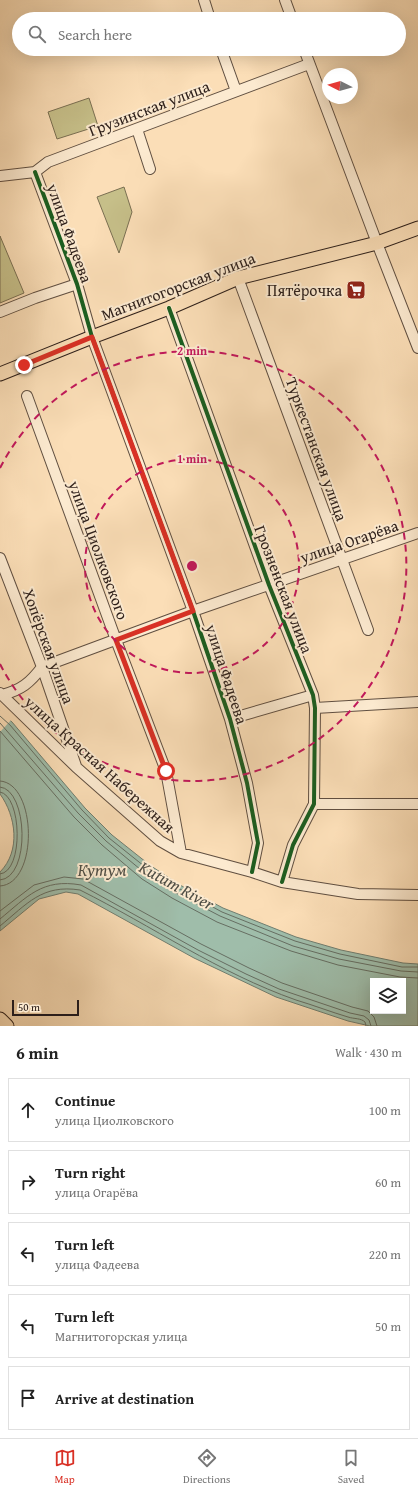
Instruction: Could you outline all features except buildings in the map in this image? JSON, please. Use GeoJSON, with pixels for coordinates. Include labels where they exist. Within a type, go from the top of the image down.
{"type":"FeatureCollection","features":[{"type":"Feature","properties":{"kind":"main road","name":"Магнитогорская улица"},"geometry":{"type":"LineString","coordinates":[[0,374],[169,308],[238,278],[377,243],[418,228]]}},
{"type":"Feature","properties":{"kind":"main road"},"geometry":{"type":"LineString","coordinates":[[0,1019],[7,1026]]}},
{"type":"Feature","properties":{"kind":"street"},"geometry":{"type":"LineString","coordinates":[[204,0],[208,12]]}},
{"type":"Feature","properties":{"kind":"street"},"geometry":{"type":"LineString","coordinates":[[285,0],[289,12]]}},
{"type":"Feature","properties":{"kind":"street"},"geometry":{"type":"LineString","coordinates":[[224,56],[236,91]]}},
{"type":"Feature","properties":{"kind":"street"},"geometry":{"type":"LineString","coordinates":[[307,56],[418,348]]}},
{"type":"Feature","properties":{"kind":"street","name":"Грузинская улица"},"geometry":{"type":"LineString","coordinates":[[0,176],[35,172],[48,162],[310,64]]}},
{"type":"Feature","properties":{"kind":"street"},"geometry":{"type":"LineString","coordinates":[[136,129],[150,170]]}},
{"type":"Feature","properties":{"kind":"street","name":"улица Фадеева"},"geometry":{"type":"LineString","coordinates":[[35,172],[77,284],[92,337],[193,611],[230,719],[247,783],[258,843],[252,872]]}},
{"type":"Feature","properties":{"kind":"street","name":"Туркестанская улица"},"geometry":{"type":"LineString","coordinates":[[238,278],[368,630]]}},
{"type":"Feature","properties":{"kind":"street"},"geometry":{"type":"LineString","coordinates":[[0,312],[77,284]]}},
{"type":"Feature","properties":{"kind":"street","name":"Грозненская улица"},"geometry":{"type":"LineString","coordinates":[[169,308],[269,585],[313,695],[315,708],[314,804],[292,845],[282,882]]}},
{"type":"Feature","properties":{"kind":"street","name":"улица Циолковского"},"geometry":{"type":"LineString","coordinates":[[27,396],[116,640],[166,771],[181,853]]}},
{"type":"Feature","properties":{"kind":"street","name":"улица Огарёва"},"geometry":{"type":"LineString","coordinates":[[42,667],[193,611],[418,534]]}},
{"type":"Feature","properties":{"kind":"street","name":"Хопёрская улица"},"geometry":{"type":"LineString","coordinates":[[0,558],[42,667],[76,767]]}},
{"type":"Feature","properties":{"kind":"street"},"geometry":{"type":"LineString","coordinates":[[1,694],[16,691],[33,680],[42,667]]}},
{"type":"Feature","properties":{"kind":"street","name":"улица Красная Набережная"},"geometry":{"type":"LineString","coordinates":[[1,694],[76,767],[160,841],[181,853],[252,872],[282,882],[358,894],[418,895]]}},
{"type":"Feature","properties":{"kind":"street"},"geometry":{"type":"LineString","coordinates":[[230,719],[313,695]]}},
{"type":"Feature","properties":{"kind":"street"},"geometry":{"type":"LineString","coordinates":[[315,708],[418,702]]}},
{"type":"Feature","properties":{"kind":"street"},"geometry":{"type":"LineString","coordinates":[[314,804],[418,804]]}},
{"type":"Feature","properties":{"kind":"shaded area"},"geometry":{"type":"Polygon","coordinates":[[[89,98],[98,126],[57,139],[48,112],[89,98]]]}},
{"type":"Feature","properties":{"kind":"shaded area"},"geometry":{"type":"Polygon","coordinates":[[[124,187],[132,212],[119,253],[97,197],[124,187]]]}},
{"type":"Feature","properties":{"kind":"shaded area"},"geometry":{"type":"Polygon","coordinates":[[[0,236],[24,293],[0,303],[0,236]]]}},
{"type":"Feature","properties":{"kind":"water","name":"Кутум"},"geometry":{"type":"Polygon","coordinates":[[[0,711],[12,722],[85,808],[112,835],[151,866],[180,885],[223,908],[296,937],[341,950],[403,963],[418,964],[418,1026],[370,1026],[348,1021],[276,997],[194,958],[78,894],[66,892],[39,899],[0,931],[0,872],[7,864],[11,854],[14,833],[10,813],[0,794],[0,711]]]}},
{"type":"Feature","properties":{"kind":"pier"},"geometry":{"type":"Polygon","coordinates":[[[2,710],[12,719],[0,732],[0,711],[2,710]]]}},
{"type":"Feature","properties":{"kind":"cycle path"},"geometry":{"type":"LineString","coordinates":[[35,172],[77,284],[92,337],[193,611],[230,719],[247,783],[258,843],[252,872]]}},
{"type":"Feature","properties":{"kind":"cycle path"},"geometry":{"type":"LineString","coordinates":[[169,308],[269,585],[313,695],[315,708],[314,804],[293,845],[282,882]]}},
{"type":"Feature","properties":{"kind":"place","name":"Пятёрочка"},"geometry":{"type":"Point","coordinates":[356,290]}},
{"type":"Feature","properties":{"kind":"route"},"geometry":{"type":"LineString","coordinates":[[24,365],[92,337],[193,611],[116,640],[166,771]]}},
{"type":"Feature","properties":{"kind":"water label","name":"Kutum River"},"geometry":{"type":"Point","coordinates":[177,885]}}]}
